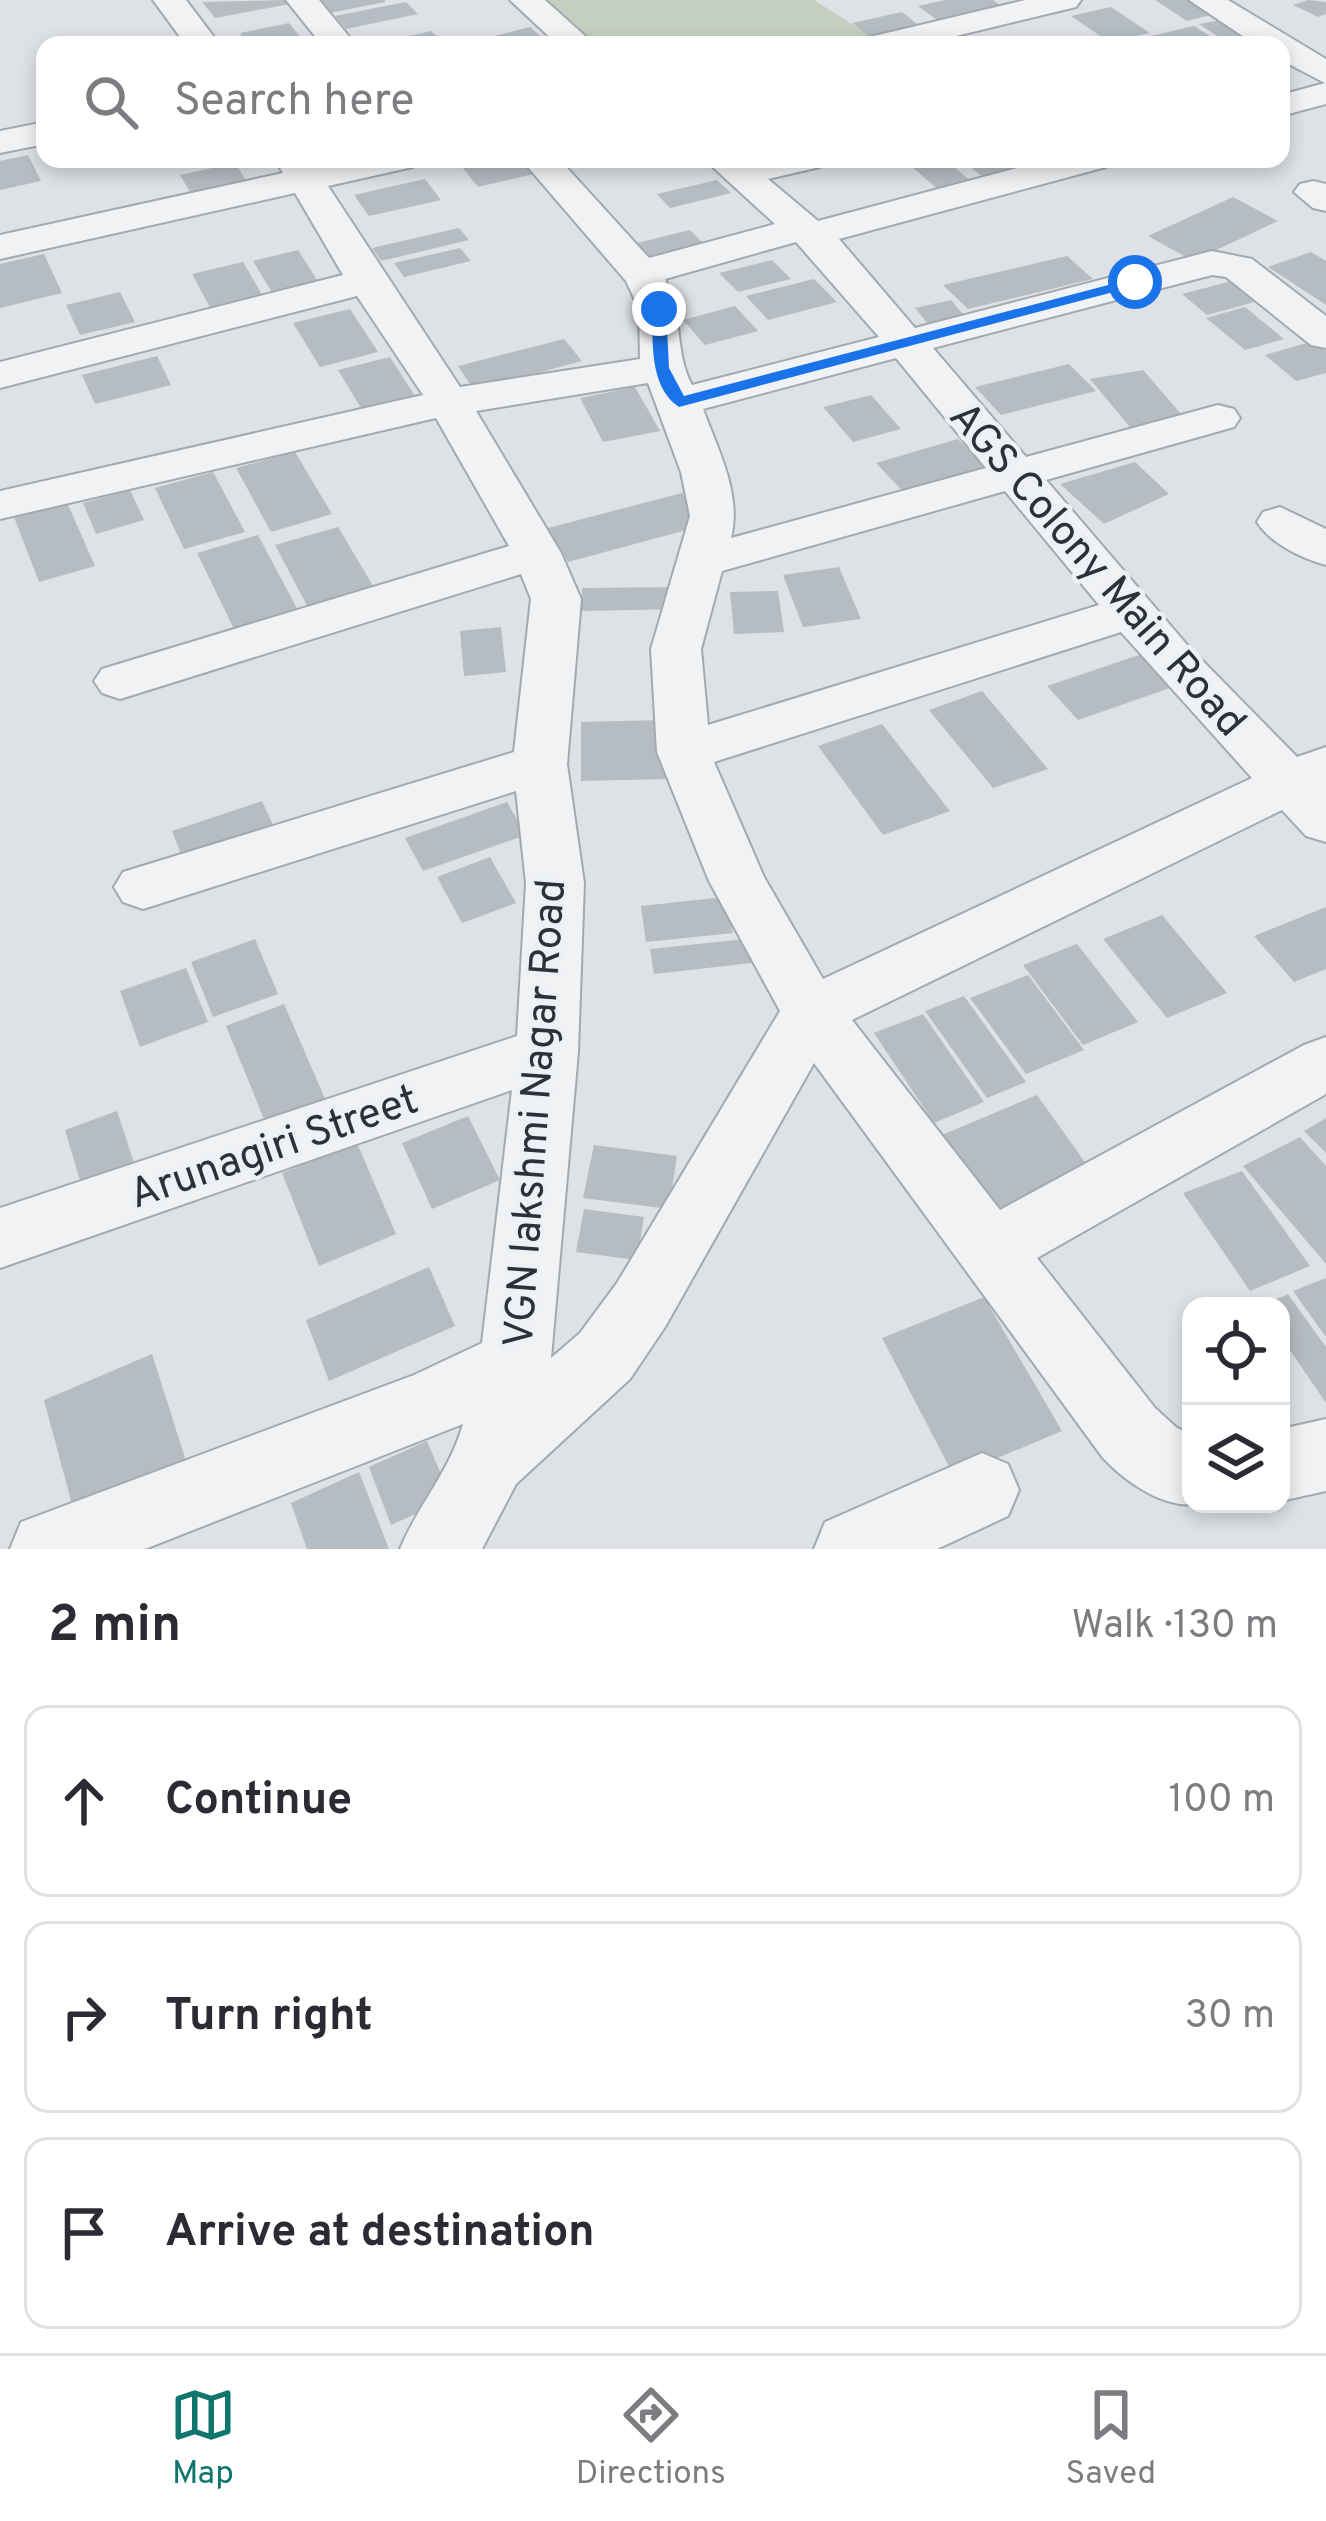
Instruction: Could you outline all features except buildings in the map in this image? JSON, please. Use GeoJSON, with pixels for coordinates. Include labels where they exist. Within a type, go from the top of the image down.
{"type":"FeatureCollection","features":[{"type":"Feature","properties":{"kind":"street"},"geometry":{"type":"LineString","coordinates":[[169,0],[196,36]]}},
{"type":"Feature","properties":{"kind":"street"},"geometry":{"type":"LineString","coordinates":[[302,0],[332,36]]}},
{"type":"Feature","properties":{"kind":"street"},"geometry":{"type":"LineString","coordinates":[[526,0],[568,36]]}},
{"type":"Feature","properties":{"kind":"street"},"geometry":{"type":"LineString","coordinates":[[897,0],[942,31]]}},
{"type":"Feature","properties":{"kind":"street"},"geometry":{"type":"LineString","coordinates":[[919,36],[1065,0]]}},
{"type":"Feature","properties":{"kind":"street"},"geometry":{"type":"LineString","coordinates":[[1205,0],[1262,36]]}},
{"type":"Feature","properties":{"kind":"street"},"geometry":{"type":"LineString","coordinates":[[1290,53],[1326,74]]}},
{"type":"Feature","properties":{"kind":"street"},"geometry":{"type":"LineString","coordinates":[[1290,103],[1326,93]]}},
{"type":"Feature","properties":{"kind":"street"},"geometry":{"type":"LineString","coordinates":[[0,142],[36,135]]}},
{"type":"Feature","properties":{"kind":"street"},"geometry":{"type":"LineString","coordinates":[[547,168],[640,273],[659,309],[670,385],[704,472],[713,516],[676,650],[684,752],[738,881],[811,1012],[990,1250],[1137,1444],[1182,1470]]}},
{"type":"Feature","properties":{"kind":"street","name":"AGS Colony Main Road"},"geometry":{"type":"LineString","coordinates":[[733,168],[807,232],[1130,612],[1314,791]]}},
{"type":"Feature","properties":{"kind":"street"},"geometry":{"type":"LineString","coordinates":[[640,273],[1058,168]]}},
{"type":"Feature","properties":{"kind":"street"},"geometry":{"type":"LineString","coordinates":[[0,247],[301,169]]}},
{"type":"Feature","properties":{"kind":"street","name":"VGN lakshmi Nagar Road"},"geometry":{"type":"LineString","coordinates":[[301,169],[367,280],[449,402],[537,553],[556,599],[540,764],[555,883],[547,1052],[515,1363],[490,1459],[477,1490],[438,1549]]}},
{"type":"Feature","properties":{"kind":"street"},"geometry":{"type":"LineString","coordinates":[[0,505],[449,402],[670,385],[906,346],[1222,262],[1238,268],[1326,336]]}},
{"type":"Feature","properties":{"kind":"street"},"geometry":{"type":"LineString","coordinates":[[0,375],[367,280]]}},
{"type":"Feature","properties":{"kind":"street"},"geometry":{"type":"LineString","coordinates":[[699,562],[1218,418]]}},
{"type":"Feature","properties":{"kind":"street"},"geometry":{"type":"LineString","coordinates":[[1280,523],[1326,550]]}},
{"type":"Feature","properties":{"kind":"street"},"geometry":{"type":"LineString","coordinates":[[120,681],[537,553]]}},
{"type":"Feature","properties":{"kind":"street"},"geometry":{"type":"LineString","coordinates":[[684,752],[1130,612]]}},
{"type":"Feature","properties":{"kind":"street"},"geometry":{"type":"LineString","coordinates":[[143,887],[540,764]]}},
{"type":"Feature","properties":{"kind":"street"},"geometry":{"type":"LineString","coordinates":[[490,1459],[604,1356],[641,1305],[811,1012],[1314,791]]}},
{"type":"Feature","properties":{"kind":"street","name":"Arunagiri Street"},"geometry":{"type":"LineString","coordinates":[[0,1238],[547,1052]]}},
{"type":"Feature","properties":{"kind":"street"},"geometry":{"type":"LineString","coordinates":[[990,1250],[1326,1063]]}},
{"type":"Feature","properties":{"kind":"street"},"geometry":{"type":"LineString","coordinates":[[48,1549],[433,1402],[515,1363]]}},
{"type":"Feature","properties":{"kind":"street"},"geometry":{"type":"LineString","coordinates":[[1290,1463],[1326,1455]]}},
{"type":"Feature","properties":{"kind":"street"},"geometry":{"type":"LineString","coordinates":[[852,1549],[982,1490]]}},
{"type":"Feature","properties":{"kind":"green space"},"geometry":{"type":"Polygon","coordinates":[[[528,0],[814,0],[871,36],[569,36],[528,0]]]}},
{"type":"Feature","properties":{"kind":"route"},"geometry":{"type":"LineString","coordinates":[[659,309],[662,368],[679,402],[906,346],[1135,282]]}}]}
